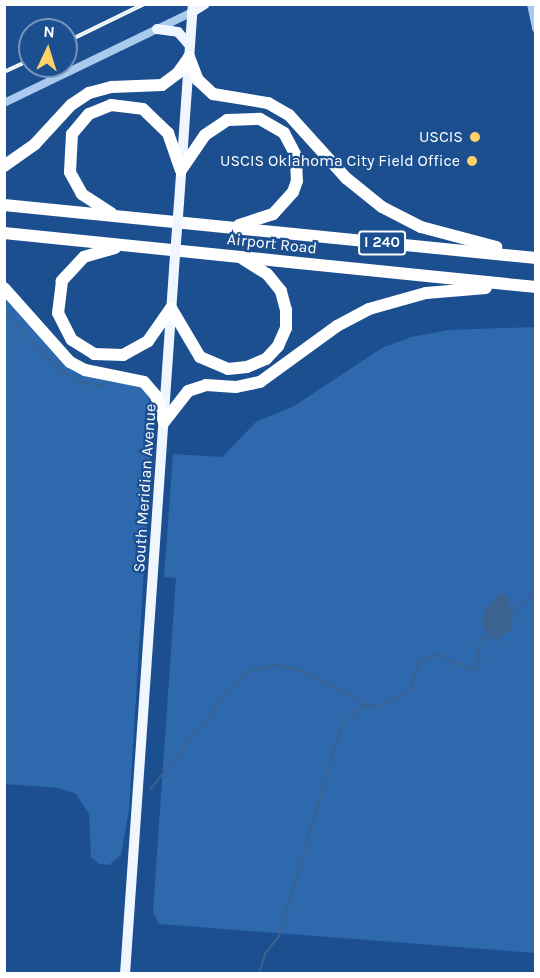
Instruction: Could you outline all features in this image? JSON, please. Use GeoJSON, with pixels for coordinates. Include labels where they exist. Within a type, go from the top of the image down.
{"type":"FeatureCollection","features":[{"type":"Feature","properties":{"kind":"highway"},"geometry":{"type":"LineString","coordinates":[[4,166],[36,144],[71,105],[89,93],[112,87],[162,85],[178,73],[190,52]]}},
{"type":"Feature","properties":{"kind":"highway"},"geometry":{"type":"LineString","coordinates":[[190,52],[205,89],[221,97],[258,100],[280,108],[354,185],[400,218],[445,235],[536,256]]}},
{"type":"Feature","properties":{"kind":"highway"},"geometry":{"type":"LineString","coordinates":[[117,216],[82,194],[70,172],[72,134],[89,114],[111,105],[143,109],[168,133],[181,170]]}},
{"type":"Feature","properties":{"kind":"highway"},"geometry":{"type":"LineString","coordinates":[[181,170],[204,135],[227,120],[260,119],[284,133],[297,156],[298,169],[288,200],[264,219],[229,228]]}},
{"type":"Feature","properties":{"kind":"highway","name":"Airport Road"},"geometry":{"type":"LineString","coordinates":[[4,205],[536,256]]}},
{"type":"Feature","properties":{"kind":"highway","name":"Airport Road"},"geometry":{"type":"LineString","coordinates":[[4,233],[531,287]]}},
{"type":"Feature","properties":{"kind":"highway"},"geometry":{"type":"LineString","coordinates":[[128,246],[92,254],[68,271],[57,303],[65,333],[94,354],[123,355],[148,341],[171,308],[192,348],[209,363],[238,369],[266,359],[278,346],[286,328],[284,300],[267,274],[240,257]]}},
{"type":"Feature","properties":{"kind":"highway"},"geometry":{"type":"LineString","coordinates":[[164,422],[188,391],[206,386],[236,387],[260,382],[337,326],[387,302],[447,290],[531,287]]}},
{"type":"Feature","properties":{"kind":"highway"},"geometry":{"type":"LineString","coordinates":[[4,288],[70,362],[85,370],[144,382],[156,396],[164,422]]}},
{"type":"Feature","properties":{"kind":"main road"},"geometry":{"type":"LineString","coordinates":[[192,8],[205,4]]}},
{"type":"Feature","properties":{"kind":"main road","name":"South Meridian Avenue"},"geometry":{"type":"LineString","coordinates":[[125,974],[192,8]]}},
{"type":"Feature","properties":{"kind":"main road"},"geometry":{"type":"LineString","coordinates":[[157,29],[179,33],[190,52]]}},
{"type":"Feature","properties":{"kind":"street"},"geometry":{"type":"LineString","coordinates":[[531,4],[536,28]]}},
{"type":"Feature","properties":{"kind":"street"},"geometry":{"type":"LineString","coordinates":[[4,103],[157,29],[192,8]]}},
{"type":"Feature","properties":{"kind":"shaded area"},"geometry":{"type":"Polygon","coordinates":[[[4,293],[60,359],[137,381],[151,396],[154,407],[129,810],[121,855],[109,865],[99,864],[91,857],[89,814],[76,794],[58,788],[5,784],[4,293]]]}},
{"type":"Feature","properties":{"kind":"shaded area"},"geometry":{"type":"Polygon","coordinates":[[[535,327],[535,953],[159,924],[153,912],[176,578],[164,577],[173,454],[222,457],[256,422],[294,406],[382,348],[411,337],[449,330],[535,327]]]}},
{"type":"Feature","properties":{"kind":"shaded area"},"geometry":{"type":"Polygon","coordinates":[[[501,593],[508,597],[513,616],[511,631],[501,635],[497,644],[481,625],[487,607],[501,593]]]}},
{"type":"Feature","properties":{"kind":"waterway"},"geometry":{"type":"LineString","coordinates":[[4,310],[61,371],[81,382],[104,386]]}},
{"type":"Feature","properties":{"kind":"waterway"},"geometry":{"type":"LineString","coordinates":[[510,613],[530,596],[536,583]]}},
{"type":"Feature","properties":{"kind":"waterway"},"geometry":{"type":"LineString","coordinates":[[259,974],[265,954],[279,936],[341,728],[363,705],[378,706],[409,691],[419,663],[437,654],[471,669],[480,661],[478,648],[486,635]]}},
{"type":"Feature","properties":{"kind":"waterway"},"geometry":{"type":"LineString","coordinates":[[150,790],[239,679],[255,669],[275,665],[297,669],[357,698],[363,705]]}},
{"type":"Feature","properties":{"kind":"railway"},"geometry":{"type":"LineString","coordinates":[[78,36],[144,4]]}},
{"type":"Feature","properties":{"kind":"railway"},"geometry":{"type":"LineString","coordinates":[[4,72],[18,66]]}},
{"type":"Feature","properties":{"kind":"place","name":"USCIS"},"geometry":{"type":"Point","coordinates":[475,137]}},
{"type":"Feature","properties":{"kind":"place","name":"USCIS Oklahoma City Field Office"},"geometry":{"type":"Point","coordinates":[472,161]}}]}
